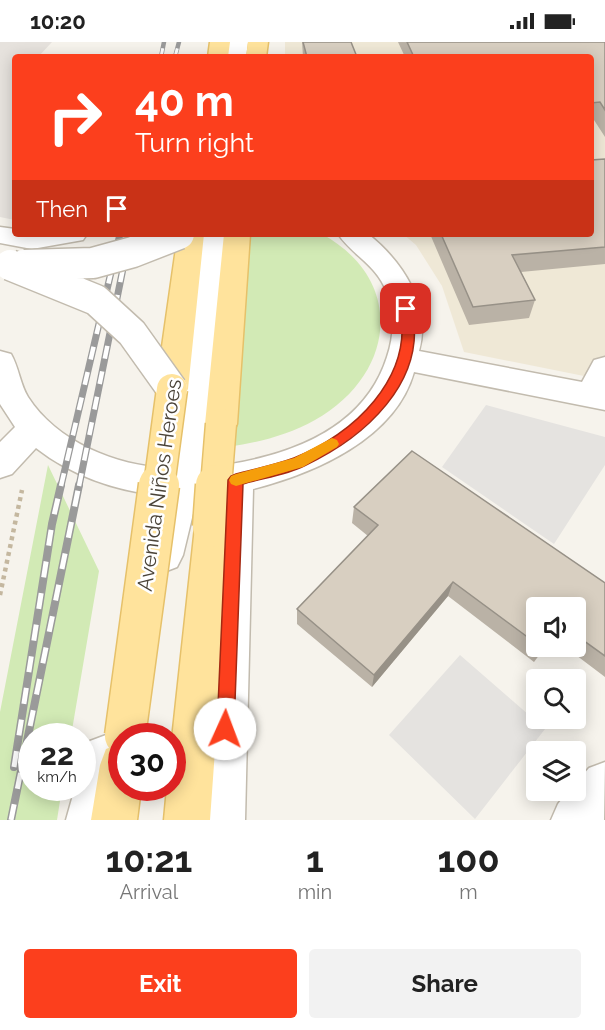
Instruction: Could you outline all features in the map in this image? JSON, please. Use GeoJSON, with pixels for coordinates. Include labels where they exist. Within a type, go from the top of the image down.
{"type":"FeatureCollection","features":[{"type":"Feature","properties":{"kind":"main road","name":"Avenida Niños Heroes"},"geometry":{"type":"LineString","coordinates":[[127,723],[191,237]]}},
{"type":"Feature","properties":{"kind":"main road"},"geometry":{"type":"LineString","coordinates":[[187,820],[237,237]]}},
{"type":"Feature","properties":{"kind":"main road"},"geometry":{"type":"LineString","coordinates":[[114,820],[117,801]]}},
{"type":"Feature","properties":{"kind":"street"},"geometry":{"type":"LineString","coordinates":[[0,235],[32,241],[56,237]]}},
{"type":"Feature","properties":{"kind":"street"},"geometry":{"type":"LineString","coordinates":[[5,264],[93,263],[133,252],[171,237]]}},
{"type":"Feature","properties":{"kind":"street"},"geometry":{"type":"LineString","coordinates":[[89,820],[183,484],[213,237]]}},
{"type":"Feature","properties":{"kind":"street"},"geometry":{"type":"LineString","coordinates":[[0,362],[8,387],[18,407],[35,428],[69,454],[109,472],[183,484],[236,480],[298,462],[347,435],[375,411],[394,384],[405,359],[409,324],[402,293],[378,255],[355,237]]}},
{"type":"Feature","properties":{"kind":"street"},"geometry":{"type":"LineString","coordinates":[[5,264],[96,300],[132,333],[172,389]]}},
{"type":"Feature","properties":{"kind":"street"},"geometry":{"type":"LineString","coordinates":[[405,359],[598,397],[605,368]]}},
{"type":"Feature","properties":{"kind":"street"},"geometry":{"type":"LineString","coordinates":[[0,464],[35,428]]}},
{"type":"Feature","properties":{"kind":"street"},"geometry":{"type":"LineString","coordinates":[[222,820],[236,480]]}},
{"type":"Feature","properties":{"kind":"street"},"geometry":{"type":"LineString","coordinates":[[574,820],[605,784]]}},
{"type":"Feature","properties":{"kind":"path"},"geometry":{"type":"LineString","coordinates":[[0,595],[35,428]]}},
{"type":"Feature","properties":{"kind":"shaded area"},"geometry":{"type":"Polygon","coordinates":[[[0,42],[52,42],[41,54],[12,54],[12,219],[0,217],[0,42]]]}},
{"type":"Feature","properties":{"kind":"shaded area"},"geometry":{"type":"Polygon","coordinates":[[[285,42],[605,42],[605,377],[599,379],[464,352],[442,286],[416,245],[407,237],[594,237],[594,54],[285,54],[285,42]]]}},
{"type":"Feature","properties":{"kind":"shaded area"},"geometry":{"type":"Polygon","coordinates":[[[486,405],[605,437],[605,465],[554,544],[442,467],[486,405]]]}},
{"type":"Feature","properties":{"kind":"shaded area"},"geometry":{"type":"Polygon","coordinates":[[[460,655],[526,712],[526,729],[545,729],[536,741],[526,741],[526,753],[475,819],[389,735],[460,655]]]}},
{"type":"Feature","properties":{"kind":"green space"},"geometry":{"type":"Polygon","coordinates":[[[222,237],[326,237],[349,254],[368,277],[378,302],[380,328],[375,354],[362,379],[342,401],[315,420],[288,433],[260,441],[201,450],[222,237]]]}},
{"type":"Feature","properties":{"kind":"green space"},"geometry":{"type":"Polygon","coordinates":[[[48,465],[99,571],[73,723],[18,723],[18,801],[60,801],[57,820],[0,820],[0,712],[48,465]]]}},
{"type":"Feature","properties":{"kind":"building"},"geometry":{"type":"Polygon","coordinates":[[[303,42],[351,42],[356,54],[306,54],[303,42]]]}},
{"type":"Feature","properties":{"kind":"building"},"geometry":{"type":"Polygon","coordinates":[[[407,42],[605,42],[605,110],[600,102],[594,103],[594,54],[413,54],[407,42]]]}},
{"type":"Feature","properties":{"kind":"building"},"geometry":{"type":"Polygon","coordinates":[[[605,159],[605,247],[512,255],[535,300],[473,307],[442,237],[594,237],[594,160],[605,159]]]}},
{"type":"Feature","properties":{"kind":"building"},"geometry":{"type":"Polygon","coordinates":[[[412,451],[605,583],[605,656],[586,642],[586,597],[526,597],[526,636],[453,582],[374,675],[297,609],[378,525],[354,507],[412,451]]]}},
{"type":"Feature","properties":{"kind":"railway"},"geometry":{"type":"LineString","coordinates":[[162,54],[164,42]]}},
{"type":"Feature","properties":{"kind":"railway"},"geometry":{"type":"LineString","coordinates":[[176,54],[179,42]]}},
{"type":"Feature","properties":{"kind":"railway"},"geometry":{"type":"LineString","coordinates":[[61,486],[119,237]]}},
{"type":"Feature","properties":{"kind":"railway"},"geometry":{"type":"LineString","coordinates":[[79,486],[129,237]]}},
{"type":"Feature","properties":{"kind":"railway"},"geometry":{"type":"LineString","coordinates":[[14,767],[52,524],[61,485]]}},
{"type":"Feature","properties":{"kind":"railway"},"geometry":{"type":"LineString","coordinates":[[11,820],[79,485]]}},
{"type":"Feature","properties":{"kind":"slow traffic"},"geometry":{"type":"LineString","coordinates":[[236,480],[298,462],[332,444]]}},
{"type":"Feature","properties":{"kind":"route"},"geometry":{"type":"LineString","coordinates":[[225,729],[236,480],[298,462],[347,435],[375,411],[394,384],[405,359],[409,324],[406,309]]}}]}
